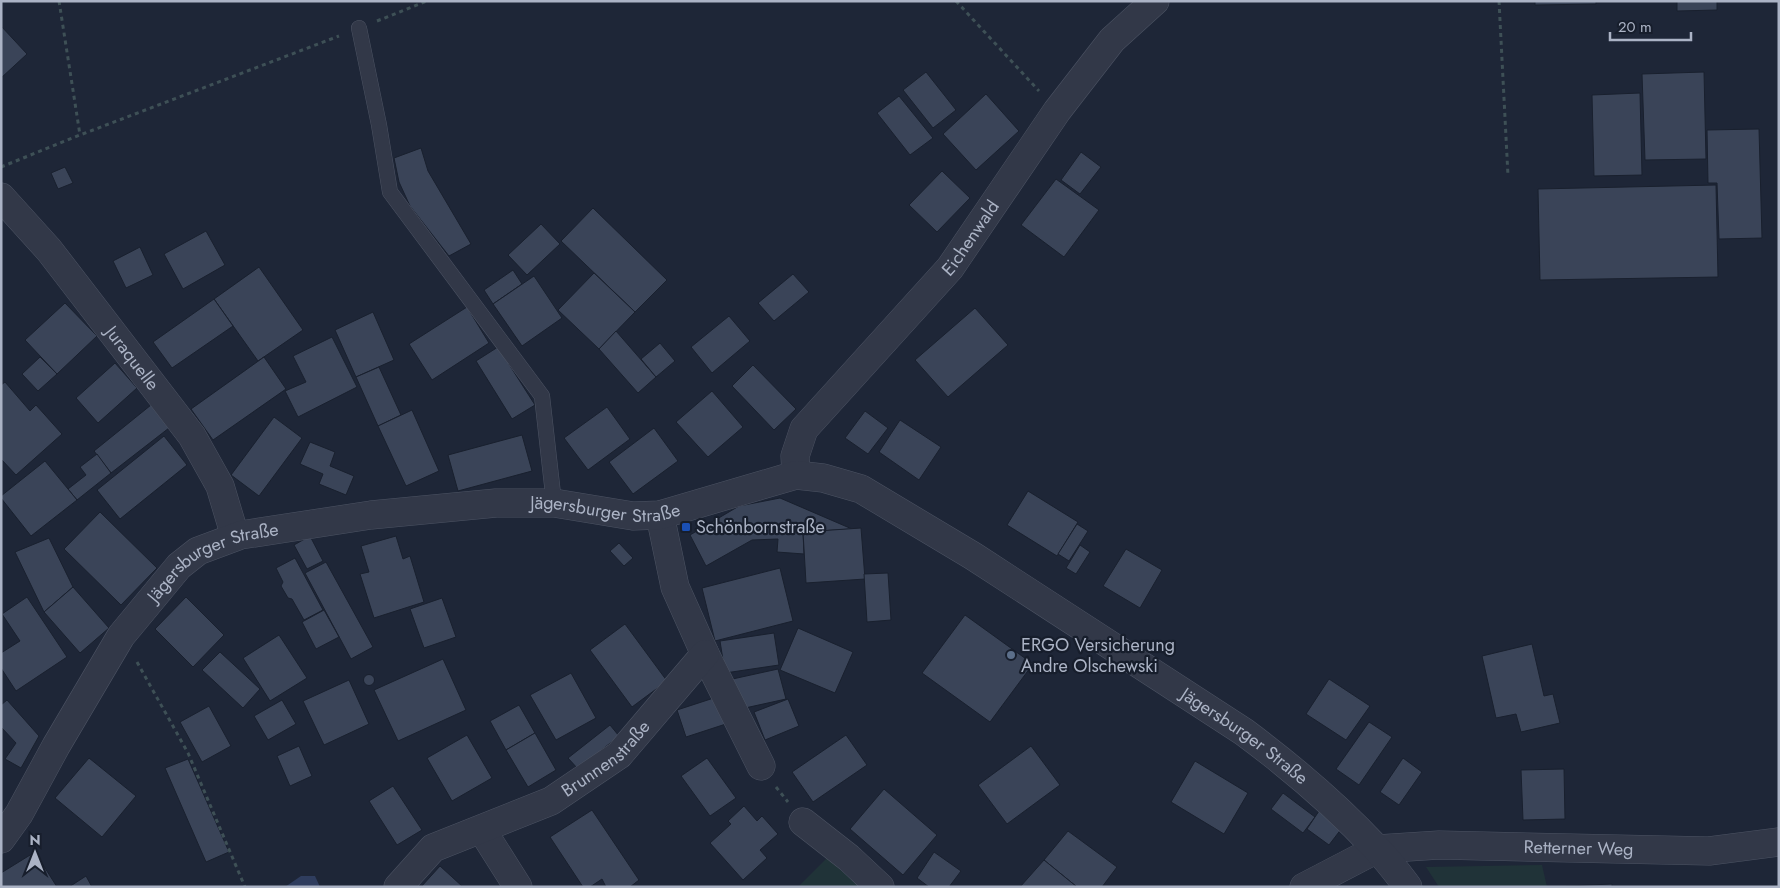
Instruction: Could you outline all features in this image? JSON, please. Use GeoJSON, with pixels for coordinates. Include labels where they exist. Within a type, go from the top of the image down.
{"type":"FeatureCollection","features":[{"type":"Feature","properties":{"kind":"street","name":"Eichenwald"},"geometry":{"type":"LineString","coordinates":[[796,474],[796,456],[804,429],[950,268],[1057,111],[1112,40],[1155,1]]}},
{"type":"Feature","properties":{"kind":"street","name":"Juraquelle"},"geometry":{"type":"LineString","coordinates":[[1,196],[49,250],[192,436],[220,486],[235,536]]}},
{"type":"Feature","properties":{"kind":"street","name":"Jägersburger Straße"},"geometry":{"type":"LineString","coordinates":[[1,839],[19,814],[56,746],[122,636],[179,566],[198,551],[235,536],[371,515],[496,503],[554,503],[633,516],[660,515],[796,474],[823,478],[861,488],[981,561],[1244,732],[1291,768],[1345,816],[1377,849],[1408,887]]}},
{"type":"Feature","properties":{"kind":"street"},"geometry":{"type":"LineString","coordinates":[[660,515],[675,587],[704,654],[761,766]]}},
{"type":"Feature","properties":{"kind":"street","name":"Brunnenstraße"},"geometry":{"type":"LineString","coordinates":[[398,887],[433,848],[551,802],[619,755],[704,654]]}},
{"type":"Feature","properties":{"kind":"street"},"geometry":{"type":"LineString","coordinates":[[803,822],[849,858],[880,887]]}},
{"type":"Feature","properties":{"kind":"street"},"geometry":{"type":"LineString","coordinates":[[482,830],[518,887]]}},
{"type":"Feature","properties":{"kind":"street","name":"Retterner Weg"},"geometry":{"type":"LineString","coordinates":[[1377,849],[1439,845],[1709,851],[1779,842]]}},
{"type":"Feature","properties":{"kind":"street"},"geometry":{"type":"LineString","coordinates":[[1304,887],[1377,849]]}},
{"type":"Feature","properties":{"kind":"lane"},"geometry":{"type":"LineString","coordinates":[[359,28],[380,125],[390,192],[542,396],[554,503]]}},
{"type":"Feature","properties":{"kind":"path"},"geometry":{"type":"LineString","coordinates":[[59,1],[80,134]]}},
{"type":"Feature","properties":{"kind":"path"},"geometry":{"type":"LineString","coordinates":[[1,167],[80,134],[427,1]]}},
{"type":"Feature","properties":{"kind":"path"},"geometry":{"type":"LineString","coordinates":[[956,1],[1057,111]]}},
{"type":"Feature","properties":{"kind":"path"},"geometry":{"type":"LineString","coordinates":[[1499,1],[1508,176]]}},
{"type":"Feature","properties":{"kind":"path"},"geometry":{"type":"LineString","coordinates":[[122,636],[188,753],[245,887]]}},
{"type":"Feature","properties":{"kind":"path"},"geometry":{"type":"LineString","coordinates":[[761,766],[803,822]]}},
{"type":"Feature","properties":{"kind":"green space"},"geometry":{"type":"Polygon","coordinates":[[[827,858],[860,887],[798,887],[827,858]]]}},
{"type":"Feature","properties":{"kind":"green space"},"geometry":{"type":"Polygon","coordinates":[[[1542,865],[1547,887],[1439,887],[1426,867],[1542,865]]]}},
{"type":"Feature","properties":{"kind":"water"},"geometry":{"type":"Polygon","coordinates":[[[301,876],[315,876],[320,887],[285,887],[301,876]]]}},
{"type":"Feature","properties":{"kind":"building"},"geometry":{"type":"Polygon","coordinates":[[[1535,1],[1596,1],[1596,4],[1535,5],[1535,1]]]}},
{"type":"Feature","properties":{"kind":"building"},"geometry":{"type":"Polygon","coordinates":[[[1677,1],[1717,1],[1717,10],[1677,11],[1677,1]]]}},
{"type":"Feature","properties":{"kind":"building"},"geometry":{"type":"Polygon","coordinates":[[[1,26],[27,54],[1,78],[1,26]]]}},
{"type":"Feature","properties":{"kind":"building"},"geometry":{"type":"Polygon","coordinates":[[[926,72],[956,110],[933,128],[903,90],[926,72]]]}},
{"type":"Feature","properties":{"kind":"building"},"geometry":{"type":"Polygon","coordinates":[[[1704,72],[1706,159],[1645,160],[1642,74],[1704,72]]]}},
{"type":"Feature","properties":{"kind":"building"},"geometry":{"type":"Polygon","coordinates":[[[1640,93],[1642,175],[1594,176],[1592,95],[1640,93]]]}},
{"type":"Feature","properties":{"kind":"building"},"geometry":{"type":"Polygon","coordinates":[[[986,94],[1019,131],[976,170],[943,134],[986,94]]]}},
{"type":"Feature","properties":{"kind":"building"},"geometry":{"type":"Polygon","coordinates":[[[899,96],[933,138],[910,155],[877,113],[899,96]]]}},
{"type":"Feature","properties":{"kind":"building"},"geometry":{"type":"Polygon","coordinates":[[[1759,129],[1762,238],[1719,239],[1717,183],[1708,183],[1707,130],[1759,129]]]}},
{"type":"Feature","properties":{"kind":"building"},"geometry":{"type":"Polygon","coordinates":[[[421,148],[428,171],[471,244],[449,256],[410,206],[399,182],[394,158],[421,148]]]}},
{"type":"Feature","properties":{"kind":"building"},"geometry":{"type":"Polygon","coordinates":[[[1081,152],[1101,167],[1080,194],[1061,180],[1081,152]]]}},
{"type":"Feature","properties":{"kind":"building"},"geometry":{"type":"Polygon","coordinates":[[[65,167],[73,183],[58,189],[51,173],[65,167]]]}},
{"type":"Feature","properties":{"kind":"building"},"geometry":{"type":"Polygon","coordinates":[[[942,171],[970,198],[937,232],[909,205],[942,171]]]}},
{"type":"Feature","properties":{"kind":"building"},"geometry":{"type":"Polygon","coordinates":[[[1056,179],[1099,210],[1064,257],[1021,225],[1056,179]]]}},
{"type":"Feature","properties":{"kind":"building"},"geometry":{"type":"Polygon","coordinates":[[[1716,185],[1718,277],[1540,280],[1538,189],[1716,185]]]}},
{"type":"Feature","properties":{"kind":"building"},"geometry":{"type":"Polygon","coordinates":[[[593,208],[667,280],[635,312],[561,241],[593,208]]]}},
{"type":"Feature","properties":{"kind":"building"},"geometry":{"type":"Polygon","coordinates":[[[541,224],[560,244],[527,275],[508,255],[541,224]]]}},
{"type":"Feature","properties":{"kind":"building"},"geometry":{"type":"Polygon","coordinates":[[[206,231],[225,265],[183,289],[164,254],[206,231]]]}},
{"type":"Feature","properties":{"kind":"building"},"geometry":{"type":"Polygon","coordinates":[[[140,247],[153,275],[126,288],[113,261],[140,247]]]}},
{"type":"Feature","properties":{"kind":"building"},"geometry":{"type":"Polygon","coordinates":[[[259,267],[303,330],[258,361],[214,299],[259,267]]]}},
{"type":"Feature","properties":{"kind":"building"},"geometry":{"type":"Polygon","coordinates":[[[513,270],[522,284],[493,304],[484,290],[513,270]]]}},
{"type":"Feature","properties":{"kind":"building"},"geometry":{"type":"Polygon","coordinates":[[[594,273],[635,312],[599,349],[558,310],[594,273]]]}},
{"type":"Feature","properties":{"kind":"building"},"geometry":{"type":"Polygon","coordinates":[[[793,274],[809,292],[774,321],[758,303],[793,274]]]}},
{"type":"Feature","properties":{"kind":"building"},"geometry":{"type":"Polygon","coordinates":[[[534,276],[562,318],[522,346],[493,304],[534,276]]]}},
{"type":"Feature","properties":{"kind":"building"},"geometry":{"type":"Polygon","coordinates":[[[214,299],[233,326],[172,368],[153,342],[214,299]]]}},
{"type":"Feature","properties":{"kind":"building"},"geometry":{"type":"Polygon","coordinates":[[[65,303],[97,336],[57,374],[25,340],[65,303]]]}},
{"type":"Feature","properties":{"kind":"building"},"geometry":{"type":"Polygon","coordinates":[[[467,307],[489,343],[432,380],[409,344],[467,307]]]}},
{"type":"Feature","properties":{"kind":"building"},"geometry":{"type":"Polygon","coordinates":[[[975,308],[1008,345],[948,397],[915,360],[975,308]]]}},
{"type":"Feature","properties":{"kind":"building"},"geometry":{"type":"Polygon","coordinates":[[[373,312],[394,360],[356,377],[335,330],[373,312]]]}},
{"type":"Feature","properties":{"kind":"building"},"geometry":{"type":"Polygon","coordinates":[[[729,316],[750,341],[712,373],[691,347],[729,316]]]}},
{"type":"Feature","properties":{"kind":"building"},"geometry":{"type":"Polygon","coordinates":[[[616,331],[656,377],[638,393],[599,349],[616,331]]]}},
{"type":"Feature","properties":{"kind":"building"},"geometry":{"type":"Polygon","coordinates":[[[332,337],[357,387],[298,417],[285,391],[306,382],[293,356],[332,337]]]}},
{"type":"Feature","properties":{"kind":"building"},"geometry":{"type":"Polygon","coordinates":[[[660,343],[675,361],[656,377],[641,359],[660,343]]]}},
{"type":"Feature","properties":{"kind":"building"},"geometry":{"type":"Polygon","coordinates":[[[498,347],[535,405],[512,419],[476,361],[498,347]]]}},
{"type":"Feature","properties":{"kind":"building"},"geometry":{"type":"Polygon","coordinates":[[[40,357],[57,374],[38,391],[22,374],[40,357]]]}},
{"type":"Feature","properties":{"kind":"building"},"geometry":{"type":"Polygon","coordinates":[[[264,357],[286,389],[213,440],[191,409],[264,357]]]}},
{"type":"Feature","properties":{"kind":"building"},"geometry":{"type":"Polygon","coordinates":[[[115,363],[137,388],[98,423],[76,398],[115,363]]]}},
{"type":"Feature","properties":{"kind":"building"},"geometry":{"type":"Polygon","coordinates":[[[753,365],[796,409],[774,430],[732,386],[753,365]]]}},
{"type":"Feature","properties":{"kind":"building"},"geometry":{"type":"Polygon","coordinates":[[[379,367],[401,415],[378,426],[356,377],[379,367]]]}},
{"type":"Feature","properties":{"kind":"building"},"geometry":{"type":"Polygon","coordinates":[[[5,382],[30,411],[36,405],[62,434],[16,475],[1,459],[1,385],[5,382]]]}},
{"type":"Feature","properties":{"kind":"building"},"geometry":{"type":"Polygon","coordinates":[[[712,391],[743,427],[708,457],[676,422],[712,391]]]}},
{"type":"Feature","properties":{"kind":"building"},"geometry":{"type":"Polygon","coordinates":[[[151,405],[169,428],[111,473],[94,451],[151,405]]]}},
{"type":"Feature","properties":{"kind":"building"},"geometry":{"type":"Polygon","coordinates":[[[607,407],[630,439],[588,470],[564,438],[607,407]]]}},
{"type":"Feature","properties":{"kind":"building"},"geometry":{"type":"Polygon","coordinates":[[[412,410],[439,471],[406,486],[378,426],[412,410]]]}},
{"type":"Feature","properties":{"kind":"building"},"geometry":{"type":"Polygon","coordinates":[[[865,411],[888,428],[868,454],[845,438],[865,411]]]}},
{"type":"Feature","properties":{"kind":"building"},"geometry":{"type":"Polygon","coordinates":[[[274,417],[302,438],[259,496],[231,475],[274,417]]]}},
{"type":"Feature","properties":{"kind":"building"},"geometry":{"type":"Polygon","coordinates":[[[900,420],[941,447],[919,480],[879,452],[900,420]]]}},
{"type":"Feature","properties":{"kind":"building"},"geometry":{"type":"Polygon","coordinates":[[[654,428],[678,461],[633,494],[609,462],[654,428]]]}},
{"type":"Feature","properties":{"kind":"building"},"geometry":{"type":"Polygon","coordinates":[[[522,435],[532,471],[458,491],[448,455],[522,435]]]}},
{"type":"Feature","properties":{"kind":"building"},"geometry":{"type":"Polygon","coordinates":[[[164,436],[187,465],[120,519],[97,490],[164,436]]]}},
{"type":"Feature","properties":{"kind":"building"},"geometry":{"type":"Polygon","coordinates":[[[310,442],[335,452],[330,466],[354,476],[346,495],[319,484],[323,474],[300,464],[310,442]]]}},
{"type":"Feature","properties":{"kind":"building"},"geometry":{"type":"Polygon","coordinates":[[[97,454],[111,473],[77,500],[68,489],[86,475],[80,467],[97,454]]]}},
{"type":"Feature","properties":{"kind":"building"},"geometry":{"type":"Polygon","coordinates":[[[45,461],[77,500],[31,536],[1,496],[45,461]]]}},
{"type":"Feature","properties":{"kind":"building"},"geometry":{"type":"Polygon","coordinates":[[[1028,491],[1078,522],[1057,556],[1007,525],[1028,491]]]}},
{"type":"Feature","properties":{"kind":"building"},"geometry":{"type":"Polygon","coordinates":[[[780,498],[852,529],[803,532],[804,554],[777,552],[778,539],[752,540],[706,566],[690,535],[739,506],[780,498]]]}},
{"type":"Feature","properties":{"kind":"building"},"geometry":{"type":"Polygon","coordinates":[[[100,512],[157,568],[121,605],[64,549],[100,512]]]}},
{"type":"Feature","properties":{"kind":"building"},"geometry":{"type":"Polygon","coordinates":[[[1077,524],[1088,531],[1069,561],[1058,554],[1077,524]]]}},
{"type":"Feature","properties":{"kind":"building"},"geometry":{"type":"Polygon","coordinates":[[[861,528],[865,579],[806,583],[803,532],[861,528]]]}},
{"type":"Feature","properties":{"kind":"building"},"geometry":{"type":"Polygon","coordinates":[[[310,536],[323,561],[307,569],[294,545],[310,536]]]}},
{"type":"Feature","properties":{"kind":"building"},"geometry":{"type":"Polygon","coordinates":[[[396,536],[403,559],[410,556],[424,602],[374,618],[360,574],[369,572],[361,546],[396,536]]]}},
{"type":"Feature","properties":{"kind":"building"},"geometry":{"type":"Polygon","coordinates":[[[49,538],[73,587],[44,612],[15,552],[49,538]]]}},
{"type":"Feature","properties":{"kind":"building"},"geometry":{"type":"Polygon","coordinates":[[[619,543],[633,558],[624,566],[610,551],[619,543]]]}},
{"type":"Feature","properties":{"kind":"building"},"geometry":{"type":"Polygon","coordinates":[[[1080,545],[1090,552],[1076,574],[1066,568],[1080,545]]]}},
{"type":"Feature","properties":{"kind":"building"},"geometry":{"type":"Polygon","coordinates":[[[1126,549],[1162,570],[1140,608],[1103,586],[1126,549]]]}},
{"type":"Feature","properties":{"kind":"building"},"geometry":{"type":"Polygon","coordinates":[[[295,558],[323,610],[304,620],[292,599],[288,598],[281,586],[283,582],[276,568],[295,558]]]}},
{"type":"Feature","properties":{"kind":"building"},"geometry":{"type":"Polygon","coordinates":[[[326,562],[373,647],[351,659],[305,573],[326,562]]]}},
{"type":"Feature","properties":{"kind":"building"},"geometry":{"type":"Polygon","coordinates":[[[780,568],[793,621],[715,641],[702,588],[780,568]]]}},
{"type":"Feature","properties":{"kind":"building"},"geometry":{"type":"Polygon","coordinates":[[[888,573],[891,620],[867,622],[864,574],[888,573]]]}},
{"type":"Feature","properties":{"kind":"building"},"geometry":{"type":"Polygon","coordinates":[[[73,587],[109,628],[80,653],[44,612],[73,587]]]}},
{"type":"Feature","properties":{"kind":"building"},"geometry":{"type":"Polygon","coordinates":[[[27,597],[67,657],[16,691],[1,668],[1,653],[20,641],[2,614],[27,597]]]}},
{"type":"Feature","properties":{"kind":"building"},"geometry":{"type":"Polygon","coordinates":[[[186,597],[224,635],[193,667],[155,629],[186,597]]]}},
{"type":"Feature","properties":{"kind":"building"},"geometry":{"type":"Polygon","coordinates":[[[442,598],[456,637],[424,648],[410,609],[442,598]]]}},
{"type":"Feature","properties":{"kind":"building"},"geometry":{"type":"Polygon","coordinates":[[[324,610],[339,637],[316,649],[302,622],[324,610]]]}},
{"type":"Feature","properties":{"kind":"building"},"geometry":{"type":"Polygon","coordinates":[[[965,615],[1033,664],[990,722],[922,673],[965,615]]]}},
{"type":"Feature","properties":{"kind":"building"},"geometry":{"type":"Polygon","coordinates":[[[625,624],[667,681],[632,707],[590,650],[625,624]]]}},
{"type":"Feature","properties":{"kind":"building"},"geometry":{"type":"Polygon","coordinates":[[[798,628],[853,652],[835,693],[780,670],[798,628]]]}},
{"type":"Feature","properties":{"kind":"building"},"geometry":{"type":"Polygon","coordinates":[[[774,633],[779,665],[725,673],[720,641],[774,633]]]}},
{"type":"Feature","properties":{"kind":"building"},"geometry":{"type":"Polygon","coordinates":[[[279,635],[307,678],[270,701],[243,658],[279,635]]]}},
{"type":"Feature","properties":{"kind":"building"},"geometry":{"type":"Polygon","coordinates":[[[1532,644],[1544,696],[1553,694],[1560,723],[1521,732],[1516,714],[1496,718],[1482,656],[1532,644]]]}},
{"type":"Feature","properties":{"kind":"building"},"geometry":{"type":"Polygon","coordinates":[[[220,652],[260,689],[243,708],[202,670],[220,652]]]}},
{"type":"Feature","properties":{"kind":"building"},"geometry":{"type":"Polygon","coordinates":[[[443,659],[466,710],[398,741],[374,690],[443,659]]]}},
{"type":"Feature","properties":{"kind":"building"},"geometry":{"type":"Polygon","coordinates":[[[778,669],[786,699],[736,710],[728,680],[778,669]]]}},
{"type":"Feature","properties":{"kind":"building"},"geometry":{"type":"Polygon","coordinates":[[[571,673],[596,718],[556,740],[530,695],[571,673]]]}},
{"type":"Feature","properties":{"kind":"building"},"geometry":{"type":"Polygon","coordinates":[[[369,674],[375,680],[369,686],[363,680],[369,674]]]}},
{"type":"Feature","properties":{"kind":"building"},"geometry":{"type":"Polygon","coordinates":[[[1329,679],[1370,706],[1346,740],[1306,714],[1329,679]]]}},
{"type":"Feature","properties":{"kind":"building"},"geometry":{"type":"Polygon","coordinates":[[[349,680],[369,724],[324,745],[303,701],[349,680]]]}},
{"type":"Feature","properties":{"kind":"building"},"geometry":{"type":"Polygon","coordinates":[[[723,695],[732,722],[686,737],[677,710],[723,695]]]}},
{"type":"Feature","properties":{"kind":"building"},"geometry":{"type":"Polygon","coordinates":[[[788,699],[799,726],[765,740],[754,712],[788,699]]]}},
{"type":"Feature","properties":{"kind":"building"},"geometry":{"type":"Polygon","coordinates":[[[7,700],[39,736],[21,768],[5,759],[16,743],[1,727],[1,705],[7,700]]]}},
{"type":"Feature","properties":{"kind":"building"},"geometry":{"type":"Polygon","coordinates":[[[282,700],[296,724],[268,740],[254,716],[282,700]]]}},
{"type":"Feature","properties":{"kind":"building"},"geometry":{"type":"Polygon","coordinates":[[[519,705],[535,733],[506,750],[490,721],[519,705]]]}},
{"type":"Feature","properties":{"kind":"building"},"geometry":{"type":"Polygon","coordinates":[[[209,706],[231,746],[202,762],[180,722],[209,706]]]}},
{"type":"Feature","properties":{"kind":"building"},"geometry":{"type":"Polygon","coordinates":[[[1369,722],[1392,737],[1359,785],[1336,769],[1369,722]]]}},
{"type":"Feature","properties":{"kind":"building"},"geometry":{"type":"Polygon","coordinates":[[[610,725],[619,736],[578,769],[568,758],[610,725]]]}},
{"type":"Feature","properties":{"kind":"building"},"geometry":{"type":"Polygon","coordinates":[[[535,733],[556,770],[528,787],[506,750],[535,733]]]}},
{"type":"Feature","properties":{"kind":"building"},"geometry":{"type":"Polygon","coordinates":[[[467,735],[492,778],[452,801],[427,758],[467,735]]]}},
{"type":"Feature","properties":{"kind":"building"},"geometry":{"type":"Polygon","coordinates":[[[846,735],[867,765],[813,802],[792,772],[846,735]]]}},
{"type":"Feature","properties":{"kind":"building"},"geometry":{"type":"Polygon","coordinates":[[[299,746],[312,776],[290,786],[277,756],[299,746]]]}},
{"type":"Feature","properties":{"kind":"building"},"geometry":{"type":"Polygon","coordinates":[[[1031,746],[1060,785],[1007,824],[978,785],[1031,746]]]}},
{"type":"Feature","properties":{"kind":"building"},"geometry":{"type":"Polygon","coordinates":[[[89,758],[136,796],[102,837],[55,798],[89,758]]]}},
{"type":"Feature","properties":{"kind":"building"},"geometry":{"type":"Polygon","coordinates":[[[707,758],[736,798],[710,816],[681,776],[707,758]]]}},
{"type":"Feature","properties":{"kind":"building"},"geometry":{"type":"Polygon","coordinates":[[[1403,758],[1422,772],[1399,805],[1380,792],[1403,758]]]}},
{"type":"Feature","properties":{"kind":"building"},"geometry":{"type":"Polygon","coordinates":[[[188,759],[229,852],[206,862],[165,768],[188,759]]]}},
{"type":"Feature","properties":{"kind":"building"},"geometry":{"type":"Polygon","coordinates":[[[1195,761],[1248,793],[1224,834],[1171,802],[1195,761]]]}},
{"type":"Feature","properties":{"kind":"building"},"geometry":{"type":"Polygon","coordinates":[[[1564,769],[1565,819],[1523,820],[1521,770],[1564,769]]]}},
{"type":"Feature","properties":{"kind":"building"},"geometry":{"type":"Polygon","coordinates":[[[393,786],[422,830],[397,845],[369,801],[393,786]]]}},
{"type":"Feature","properties":{"kind":"building"},"geometry":{"type":"Polygon","coordinates":[[[884,789],[937,835],[903,875],[850,829],[884,789]]]}},
{"type":"Feature","properties":{"kind":"building"},"geometry":{"type":"Polygon","coordinates":[[[1283,793],[1315,817],[1303,833],[1271,809],[1283,793]]]}},
{"type":"Feature","properties":{"kind":"building"},"geometry":{"type":"Polygon","coordinates":[[[744,806],[757,821],[762,816],[778,834],[760,850],[767,858],[743,880],[710,843],[731,824],[728,821],[744,806]]]}},
{"type":"Feature","properties":{"kind":"building"},"geometry":{"type":"Polygon","coordinates":[[[592,810],[639,880],[630,887],[606,887],[602,879],[590,887],[583,887],[550,837],[592,810]]]}},
{"type":"Feature","properties":{"kind":"building"},"geometry":{"type":"Polygon","coordinates":[[[1319,811],[1342,828],[1329,845],[1307,829],[1319,811]]]}},
{"type":"Feature","properties":{"kind":"building"},"geometry":{"type":"Polygon","coordinates":[[[1068,831],[1117,867],[1102,887],[1077,887],[1044,860],[1068,831]]]}},
{"type":"Feature","properties":{"kind":"building"},"geometry":{"type":"Polygon","coordinates":[[[35,852],[57,887],[1,887],[1,873],[35,852]]]}},
{"type":"Feature","properties":{"kind":"building"},"geometry":{"type":"Polygon","coordinates":[[[934,852],[961,871],[949,887],[929,887],[917,878],[934,852]]]}},
{"type":"Feature","properties":{"kind":"building"},"geometry":{"type":"Polygon","coordinates":[[[1044,860],[1077,887],[1020,887],[1044,860]]]}},
{"type":"Feature","properties":{"kind":"building"},"geometry":{"type":"Polygon","coordinates":[[[440,866],[463,887],[421,887],[440,866]]]}},
{"type":"Feature","properties":{"kind":"building"},"geometry":{"type":"Polygon","coordinates":[[[86,876],[92,887],[69,887],[86,876]]]}},
{"type":"Feature","properties":{"kind":"building"},"geometry":{"type":"Polygon","coordinates":[[[1612,884],[1612,887],[1566,887],[1566,886],[1612,884]]]}},
{"type":"Feature","properties":{"kind":"place","name":"Schönbornstraße"},"geometry":{"type":"Point","coordinates":[686,527]}},
{"type":"Feature","properties":{"kind":"place","name":"ERGO Versicherung Andre Olschewski"},"geometry":{"type":"Point","coordinates":[1011,655]}}]}
